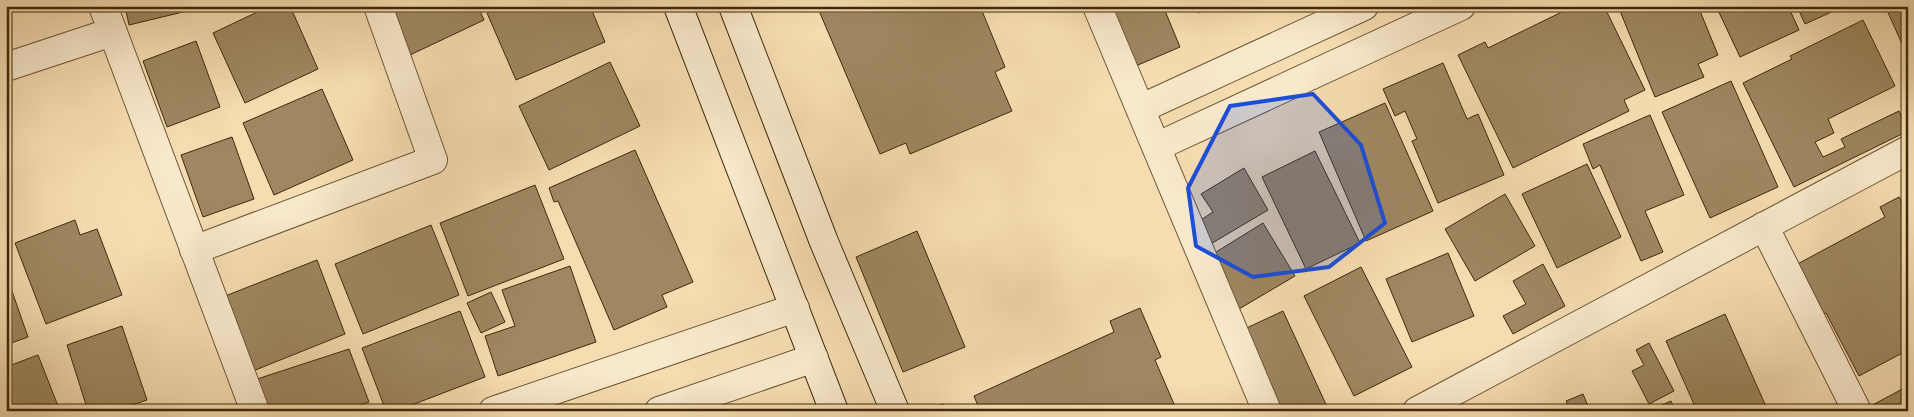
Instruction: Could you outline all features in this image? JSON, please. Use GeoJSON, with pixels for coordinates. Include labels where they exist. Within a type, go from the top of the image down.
{"type":"FeatureCollection","features":[{"type":"Feature","properties":{"kind":"street"},"geometry":{"type":"LineString","coordinates":[[103,6],[254,411]]}},
{"type":"Feature","properties":{"kind":"street"},"geometry":{"type":"LineString","coordinates":[[194,250],[433,160],[378,6]]}},
{"type":"Feature","properties":{"kind":"street"},"geometry":{"type":"LineString","coordinates":[[678,6],[834,411]]}},
{"type":"Feature","properties":{"kind":"street"},"geometry":{"type":"LineString","coordinates":[[733,6],[824,242],[895,411]]}},
{"type":"Feature","properties":{"kind":"street"},"geometry":{"type":"LineString","coordinates":[[1096,6],[1267,411]]}},
{"type":"Feature","properties":{"kind":"street"},"geometry":{"type":"LineString","coordinates":[[1140,109],[1364,6]]}},
{"type":"Feature","properties":{"kind":"street"},"geometry":{"type":"LineString","coordinates":[[1156,147],[1461,6]]}},
{"type":"Feature","properties":{"kind":"street"},"geometry":{"type":"LineString","coordinates":[[6,67],[112,32]]}},
{"type":"Feature","properties":{"kind":"street"},"geometry":{"type":"LineString","coordinates":[[1417,411],[1908,150]]}},
{"type":"Feature","properties":{"kind":"street"},"geometry":{"type":"LineString","coordinates":[[1764,226],[1857,411]]}},
{"type":"Feature","properties":{"kind":"street"},"geometry":{"type":"LineString","coordinates":[[493,411],[794,308]]}},
{"type":"Feature","properties":{"kind":"street"},"geometry":{"type":"LineString","coordinates":[[659,411],[814,358]]}},
{"type":"Feature","properties":{"kind":"highlighted area"},"geometry":{"type":"Polygon","coordinates":[[[1313,94],[1361,145],[1385,223],[1329,267],[1253,277],[1196,246],[1188,188],[1230,106],[1313,94]]]}},
{"type":"Feature","properties":{"kind":"building"},"geometry":{"type":"Polygon","coordinates":[[[125,6],[182,6],[183,12],[129,25],[125,6]]]}},
{"type":"Feature","properties":{"kind":"building"},"geometry":{"type":"Polygon","coordinates":[[[270,6],[290,6],[318,69],[245,103],[213,33],[270,6]]]}},
{"type":"Feature","properties":{"kind":"building"},"geometry":{"type":"Polygon","coordinates":[[[387,6],[478,6],[484,20],[410,55],[387,6]]]}},
{"type":"Feature","properties":{"kind":"building"},"geometry":{"type":"Polygon","coordinates":[[[502,6],[590,6],[605,42],[516,80],[487,13],[502,6]]]}},
{"type":"Feature","properties":{"kind":"building"},"geometry":{"type":"Polygon","coordinates":[[[817,6],[980,6],[1005,67],[995,72],[1012,111],[910,154],[906,143],[880,154],[817,6]]]}},
{"type":"Feature","properties":{"kind":"building"},"geometry":{"type":"Polygon","coordinates":[[[1105,6],[1163,6],[1180,47],[1131,68],[1105,6]]]}},
{"type":"Feature","properties":{"kind":"building"},"geometry":{"type":"Polygon","coordinates":[[[1194,6],[1210,6],[1198,13],[1194,6]]]}},
{"type":"Feature","properties":{"kind":"building"},"geometry":{"type":"Polygon","coordinates":[[[1574,6],[1604,6],[1645,90],[1624,100],[1629,111],[1513,168],[1458,55],[1485,42],[1488,48],[1574,6]]]}},
{"type":"Feature","properties":{"kind":"building"},"geometry":{"type":"Polygon","coordinates":[[[1618,6],[1698,6],[1718,55],[1698,64],[1704,77],[1655,97],[1618,6]]]}},
{"type":"Feature","properties":{"kind":"building"},"geometry":{"type":"Polygon","coordinates":[[[1716,6],[1788,6],[1799,30],[1740,57],[1716,6]]]}},
{"type":"Feature","properties":{"kind":"building"},"geometry":{"type":"Polygon","coordinates":[[[1797,6],[1845,6],[1805,24],[1797,6]]]}},
{"type":"Feature","properties":{"kind":"building"},"geometry":{"type":"Polygon","coordinates":[[[1885,6],[1908,6],[1908,57],[1885,6]]]}},
{"type":"Feature","properties":{"kind":"building"},"geometry":{"type":"Polygon","coordinates":[[[1863,20],[1895,86],[1828,119],[1834,133],[1815,142],[1823,157],[1845,147],[1841,139],[1899,111],[1908,131],[1794,187],[1743,83],[1792,59],[1790,56],[1863,20]]]}},
{"type":"Feature","properties":{"kind":"building"},"geometry":{"type":"Polygon","coordinates":[[[196,41],[220,107],[167,127],[143,61],[196,41]]]}},
{"type":"Feature","properties":{"kind":"building"},"geometry":{"type":"Polygon","coordinates":[[[610,62],[640,126],[549,170],[519,106],[610,62]]]}},
{"type":"Feature","properties":{"kind":"building"},"geometry":{"type":"Polygon","coordinates":[[[1443,63],[1467,119],[1478,114],[1504,175],[1438,203],[1412,141],[1417,139],[1405,111],[1395,116],[1383,89],[1443,63]]]}},
{"type":"Feature","properties":{"kind":"building"},"geometry":{"type":"Polygon","coordinates":[[[1731,81],[1778,187],[1710,218],[1662,112],[1731,81]]]}},
{"type":"Feature","properties":{"kind":"building"},"geometry":{"type":"Polygon","coordinates":[[[322,89],[353,160],[274,195],[243,123],[322,89]]]}},
{"type":"Feature","properties":{"kind":"building"},"geometry":{"type":"Polygon","coordinates":[[[1385,103],[1433,211],[1366,241],[1319,132],[1385,103]]]}},
{"type":"Feature","properties":{"kind":"building"},"geometry":{"type":"Polygon","coordinates":[[[1650,115],[1684,195],[1645,211],[1663,252],[1641,261],[1600,165],[1593,169],[1583,144],[1650,115]]]}},
{"type":"Feature","properties":{"kind":"building"},"geometry":{"type":"Polygon","coordinates":[[[232,137],[254,199],[203,217],[181,155],[232,137]]]}},
{"type":"Feature","properties":{"kind":"building"},"geometry":{"type":"Polygon","coordinates":[[[635,150],[693,282],[662,295],[667,307],[614,330],[558,201],[554,202],[549,188],[635,150]]]}},
{"type":"Feature","properties":{"kind":"building"},"geometry":{"type":"Polygon","coordinates":[[[1315,151],[1360,243],[1306,269],[1262,177],[1315,151]]]}},
{"type":"Feature","properties":{"kind":"building"},"geometry":{"type":"Polygon","coordinates":[[[1587,164],[1621,237],[1557,268],[1522,194],[1587,164]]]}},
{"type":"Feature","properties":{"kind":"building"},"geometry":{"type":"Polygon","coordinates":[[[1244,168],[1268,210],[1209,245],[1196,223],[1213,212],[1201,194],[1244,168]]]}},
{"type":"Feature","properties":{"kind":"building"},"geometry":{"type":"Polygon","coordinates":[[[535,185],[564,259],[468,296],[440,223],[535,185]]]}},
{"type":"Feature","properties":{"kind":"building"},"geometry":{"type":"Polygon","coordinates":[[[1505,194],[1535,246],[1475,281],[1445,229],[1505,194]]]}},
{"type":"Feature","properties":{"kind":"building"},"geometry":{"type":"Polygon","coordinates":[[[1899,197],[1908,213],[1908,350],[1859,376],[1826,313],[1813,319],[1790,268],[1885,217],[1880,207],[1899,197]]]}},
{"type":"Feature","properties":{"kind":"building"},"geometry":{"type":"Polygon","coordinates":[[[75,220],[80,235],[97,229],[122,295],[46,324],[15,243],[75,220]]]}},
{"type":"Feature","properties":{"kind":"building"},"geometry":{"type":"Polygon","coordinates":[[[1263,223],[1295,276],[1239,309],[1208,257],[1263,223]]]}},
{"type":"Feature","properties":{"kind":"building"},"geometry":{"type":"Polygon","coordinates":[[[431,225],[459,295],[363,334],[335,264],[431,225]]]}},
{"type":"Feature","properties":{"kind":"building"},"geometry":{"type":"Polygon","coordinates":[[[917,231],[965,347],[903,372],[856,257],[917,231]]]}},
{"type":"Feature","properties":{"kind":"building"},"geometry":{"type":"Polygon","coordinates":[[[1448,253],[1474,316],[1412,342],[1386,279],[1448,253]]]}},
{"type":"Feature","properties":{"kind":"building"},"geometry":{"type":"Polygon","coordinates":[[[317,260],[345,334],[248,373],[220,298],[317,260]]]}},
{"type":"Feature","properties":{"kind":"building"},"geometry":{"type":"Polygon","coordinates":[[[1543,264],[1565,306],[1513,334],[1503,316],[1526,304],[1513,281],[1543,264]]]}},
{"type":"Feature","properties":{"kind":"building"},"geometry":{"type":"Polygon","coordinates":[[[570,266],[596,342],[498,376],[485,336],[515,326],[502,290],[570,266]]]}},
{"type":"Feature","properties":{"kind":"building"},"geometry":{"type":"Polygon","coordinates":[[[1361,267],[1412,367],[1354,396],[1304,296],[1361,267]]]}},
{"type":"Feature","properties":{"kind":"building"},"geometry":{"type":"Polygon","coordinates":[[[6,274],[28,337],[6,345],[6,274]]]}},
{"type":"Feature","properties":{"kind":"building"},"geometry":{"type":"Polygon","coordinates":[[[491,292],[505,322],[481,333],[467,303],[491,292]]]}},
{"type":"Feature","properties":{"kind":"building"},"geometry":{"type":"Polygon","coordinates":[[[1140,308],[1161,357],[1155,360],[1177,411],[980,411],[974,396],[1114,332],[1110,321],[1140,308]]]}},
{"type":"Feature","properties":{"kind":"building"},"geometry":{"type":"Polygon","coordinates":[[[460,311],[485,377],[396,411],[386,411],[362,348],[460,311]]]}},
{"type":"Feature","properties":{"kind":"building"},"geometry":{"type":"Polygon","coordinates":[[[1283,311],[1329,411],[1274,411],[1238,332],[1283,311]]]}},
{"type":"Feature","properties":{"kind":"building"},"geometry":{"type":"Polygon","coordinates":[[[1725,314],[1768,411],[1697,411],[1666,341],[1725,314]]]}},
{"type":"Feature","properties":{"kind":"building"},"geometry":{"type":"Polygon","coordinates":[[[122,326],[147,400],[115,411],[88,411],[67,345],[122,326]]]}},
{"type":"Feature","properties":{"kind":"building"},"geometry":{"type":"Polygon","coordinates":[[[1649,343],[1674,391],[1649,404],[1632,371],[1644,365],[1636,350],[1649,343]]]}},
{"type":"Feature","properties":{"kind":"building"},"geometry":{"type":"Polygon","coordinates":[[[349,349],[369,402],[345,411],[262,411],[251,381],[349,349]]]}},
{"type":"Feature","properties":{"kind":"building"},"geometry":{"type":"Polygon","coordinates":[[[38,355],[60,411],[6,411],[6,367],[38,355]]]}},
{"type":"Feature","properties":{"kind":"building"},"geometry":{"type":"Polygon","coordinates":[[[1908,386],[1908,411],[1866,411],[1865,409],[1908,386]]]}},
{"type":"Feature","properties":{"kind":"building"},"geometry":{"type":"Polygon","coordinates":[[[1583,394],[1590,411],[1571,411],[1566,401],[1583,394]]]}},
{"type":"Feature","properties":{"kind":"building"},"geometry":{"type":"Polygon","coordinates":[[[1671,401],[1675,411],[1648,411],[1671,401]]]}},
{"type":"Feature","properties":{"kind":"building"},"geometry":{"type":"Polygon","coordinates":[[[943,404],[946,411],[928,411],[943,404]]]}}]}
